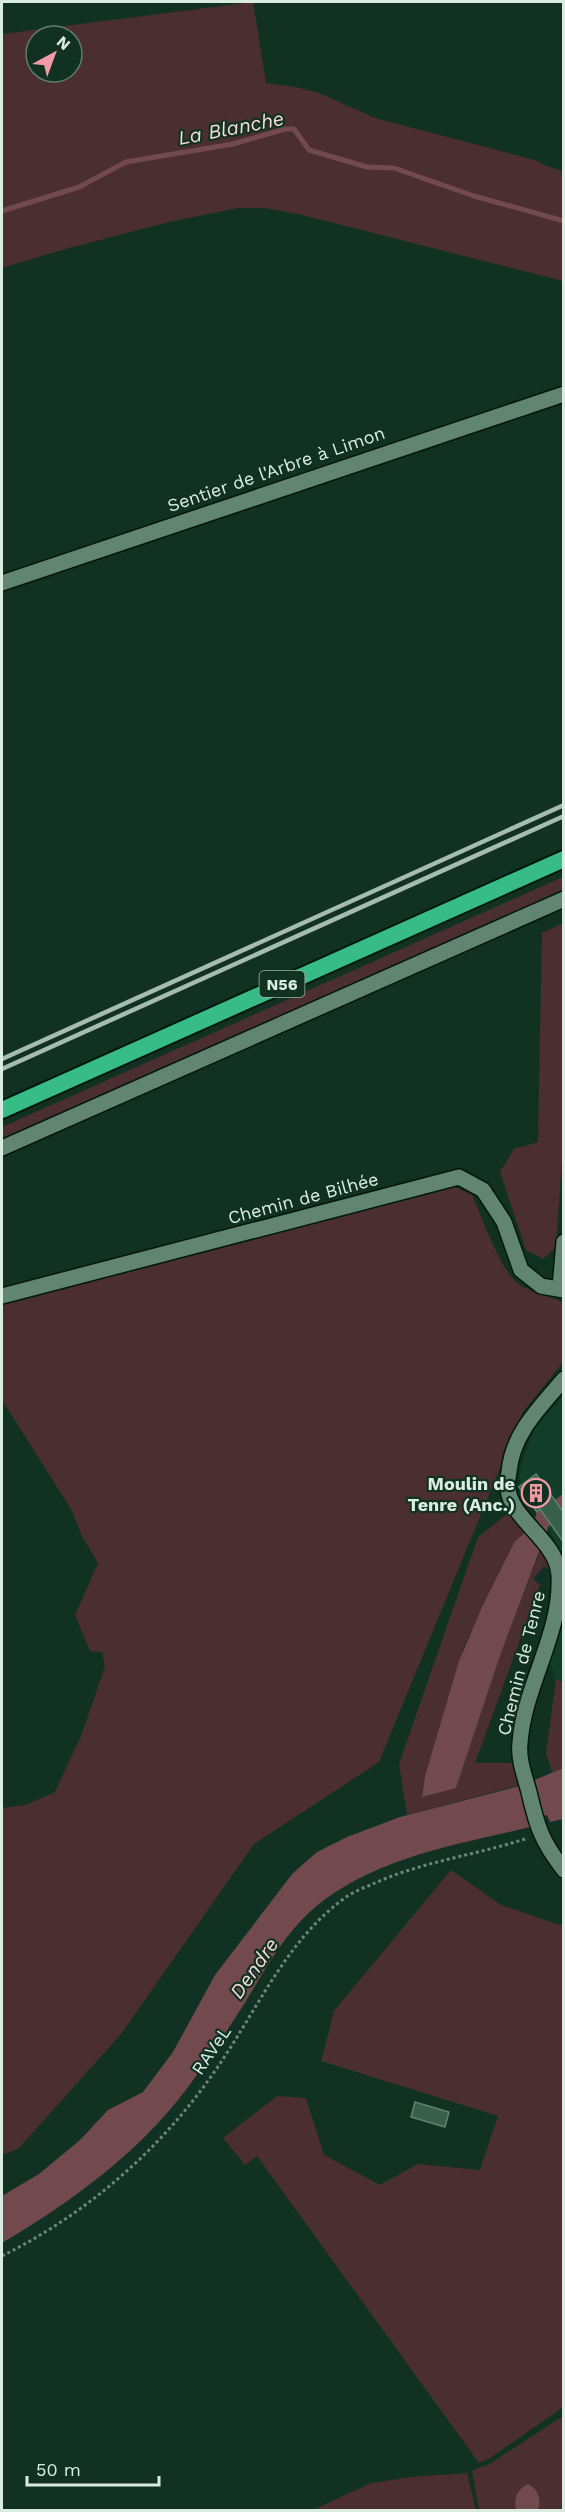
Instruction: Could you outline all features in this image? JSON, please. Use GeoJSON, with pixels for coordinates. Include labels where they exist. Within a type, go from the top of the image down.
{"type":"FeatureCollection","features":[{"type":"Feature","properties":{"kind":"highway","name":"N56"},"geometry":{"type":"LineString","coordinates":[[2,1110],[564,859]]}},
{"type":"Feature","properties":{"kind":"street","name":"Sentier de l'Arbre à Limon"},"geometry":{"type":"LineString","coordinates":[[2,583],[564,394]]}},
{"type":"Feature","properties":{"kind":"street"},"geometry":{"type":"LineString","coordinates":[[2,1148],[564,898]]}},
{"type":"Feature","properties":{"kind":"street","name":"Chemin de Bilhée"},"geometry":{"type":"LineString","coordinates":[[2,1296],[459,1177],[483,1190],[504,1222],[521,1270],[541,1286],[562,1289]]}},
{"type":"Feature","properties":{"kind":"street"},"geometry":{"type":"LineString","coordinates":[[562,1289],[564,1242]]}},
{"type":"Feature","properties":{"kind":"street","name":"Chemin de Tenre"},"geometry":{"type":"LineString","coordinates":[[564,1379],[524,1428],[512,1457],[508,1490],[516,1507],[548,1548],[558,1570],[559,1602],[519,1744],[538,1830],[564,1870]]}},
{"type":"Feature","properties":{"kind":"path","name":"RAVeL"},"geometry":{"type":"LineString","coordinates":[[2,2256],[38,2238],[85,2206],[129,2170],[175,2123],[223,2059],[294,1946],[318,1919],[348,1895],[394,1875],[538,1830]]}},
{"type":"Feature","properties":{"kind":"shaded area"},"geometry":{"type":"Polygon","coordinates":[[[253,2],[266,83],[319,93],[375,118],[538,161],[563,171],[563,281],[298,214],[264,208],[238,208],[169,222],[2,268],[2,34],[24,31],[24,84],[84,84],[84,24],[80,24],[253,2]]]}},
{"type":"Feature","properties":{"kind":"shaded area"},"geometry":{"type":"Polygon","coordinates":[[[563,877],[563,890],[2,1141],[2,1127],[563,877]]]}},
{"type":"Feature","properties":{"kind":"shaded area"},"geometry":{"type":"Polygon","coordinates":[[[563,923],[564,1129],[556,1247],[543,1259],[526,1250],[500,1172],[514,1149],[538,1142],[542,933],[563,923]]]}},
{"type":"Feature","properties":{"kind":"shaded area"},"geometry":{"type":"Polygon","coordinates":[[[453,1186],[472,1195],[503,1265],[516,1282],[532,1291],[563,1302],[563,1362],[523,1412],[379,1762],[254,1844],[121,2034],[19,2148],[2,2155],[2,1808],[26,1805],[55,1792],[81,1736],[105,1667],[102,1652],[90,1651],[75,1615],[98,1563],[82,1536],[71,1509],[2,1400],[2,1303],[453,1186]]]}},
{"type":"Feature","properties":{"kind":"shaded area"},"geometry":{"type":"Polygon","coordinates":[[[563,1396],[563,1560],[548,1527],[519,1487],[521,1465],[535,1428],[563,1396]]]}},
{"type":"Feature","properties":{"kind":"shaded area"},"geometry":{"type":"Polygon","coordinates":[[[516,1507],[532,1527],[515,1541],[464,1647],[425,1776],[422,1796],[456,1788],[500,1656],[542,1546],[559,1577],[544,1566],[533,1579],[540,1585],[475,1763],[521,1763],[527,1783],[407,1815],[399,1764],[478,1537],[516,1507]]]}},
{"type":"Feature","properties":{"kind":"shaded area"},"geometry":{"type":"Polygon","coordinates":[[[563,1624],[563,1682],[556,1679],[549,1662],[563,1624]]]}},
{"type":"Feature","properties":{"kind":"shaded area"},"geometry":{"type":"Polygon","coordinates":[[[556,1679],[563,1682],[563,1768],[552,1772],[546,1753],[556,1679]]]}},
{"type":"Feature","properties":{"kind":"shaded area"},"geometry":{"type":"Polygon","coordinates":[[[451,1870],[501,1905],[560,1925],[564,1922],[563,2407],[490,2458],[479,2463],[257,2156],[245,2165],[223,2138],[277,2096],[306,2098],[324,2155],[380,2185],[418,2164],[480,2170],[498,2116],[321,2061],[334,2011],[451,1870]]]}},
{"type":"Feature","properties":{"kind":"shaded area"},"geometry":{"type":"Polygon","coordinates":[[[563,2416],[563,2510],[479,2510],[472,2471],[491,2463],[563,2416]]]}},
{"type":"Feature","properties":{"kind":"shaded area"},"geometry":{"type":"Polygon","coordinates":[[[467,2473],[476,2510],[313,2510],[371,2483],[411,2477],[467,2473]]]}},
{"type":"Feature","properties":{"kind":"water"},"geometry":{"type":"Polygon","coordinates":[[[563,1494],[563,1515],[548,1527],[545,1543],[539,1552],[500,1656],[456,1788],[422,1797],[425,1776],[459,1661],[482,1607],[515,1541],[532,1527],[537,1512],[563,1494]]]}},
{"type":"Feature","properties":{"kind":"water","name":"Dendre"},"geometry":{"type":"Polygon","coordinates":[[[563,1768],[563,1819],[550,1822],[547,1815],[530,1820],[531,1827],[451,1845],[399,1861],[350,1884],[314,1908],[281,1945],[202,2067],[155,2126],[132,2149],[83,2190],[2,2243],[2,2196],[39,2174],[80,2140],[108,2110],[143,2092],[173,2052],[215,1975],[293,1873],[317,1852],[347,1837],[400,1817],[523,1785],[563,1768]]]}},
{"type":"Feature","properties":{"kind":"water"},"geometry":{"type":"Polygon","coordinates":[[[528,2484],[538,2495],[540,2502],[538,2510],[516,2510],[517,2495],[528,2484]]]}},
{"type":"Feature","properties":{"kind":"building"},"geometry":{"type":"Polygon","coordinates":[[[536,1474],[564,1513],[564,1543],[540,1509],[537,1512],[519,1487],[536,1474]]]}},
{"type":"Feature","properties":{"kind":"building"},"geometry":{"type":"Polygon","coordinates":[[[415,2102],[449,2112],[445,2127],[411,2117],[415,2102]]]}},
{"type":"Feature","properties":{"kind":"waterway","name":"La Blanche"},"geometry":{"type":"LineString","coordinates":[[2,211],[79,187],[126,162],[233,144],[285,129],[294,129],[309,150],[367,167],[394,168],[474,196],[564,221]]}},
{"type":"Feature","properties":{"kind":"railway"},"geometry":{"type":"LineString","coordinates":[[2,1059],[564,805]]}},
{"type":"Feature","properties":{"kind":"railway"},"geometry":{"type":"LineString","coordinates":[[2,1069],[564,816]]}},
{"type":"Feature","properties":{"kind":"place","name":"Moulin de Tenre (Anc.)"},"geometry":{"type":"Point","coordinates":[536,1493]}}]}
